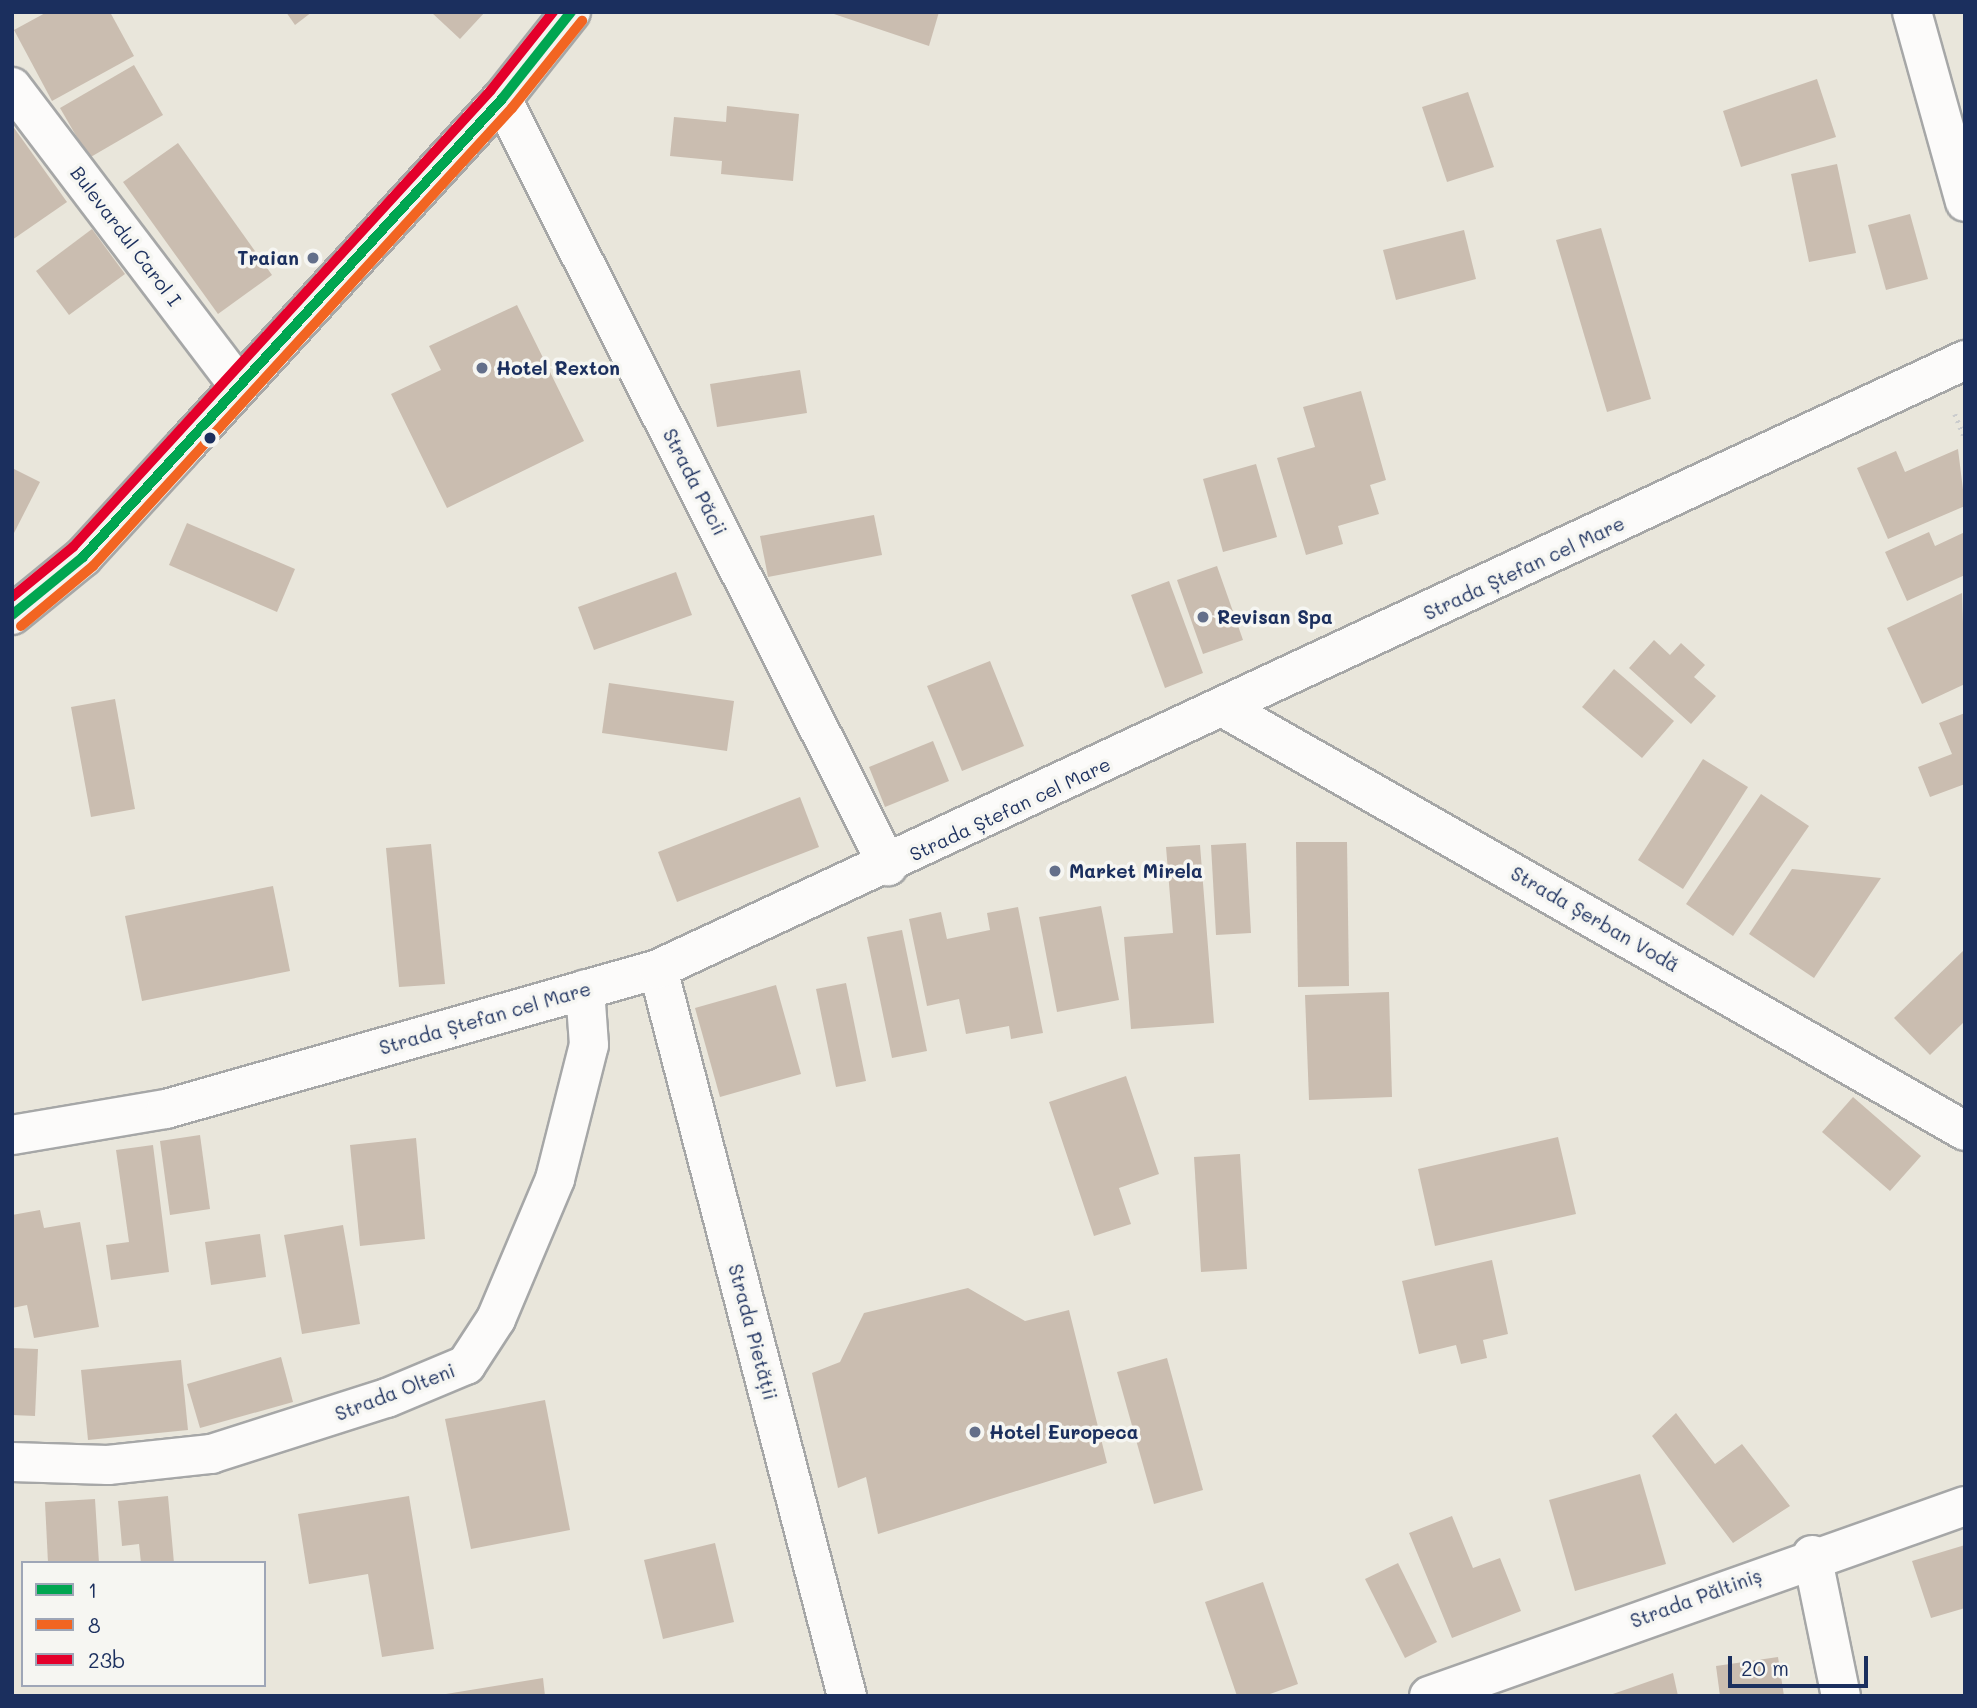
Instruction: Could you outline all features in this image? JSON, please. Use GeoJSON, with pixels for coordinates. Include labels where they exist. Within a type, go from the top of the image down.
{"type":"FeatureCollection","features":[{"type":"Feature","properties":{"kind":"main road"},"geometry":{"type":"LineString","coordinates":[[12,615],[83,557],[502,99],[571,12]]}},
{"type":"Feature","properties":{"kind":"street"},"geometry":{"type":"LineString","coordinates":[[1912,12],[1965,202]]}},
{"type":"Feature","properties":{"kind":"street","name":"Bulevardul Carol I"},"geometry":{"type":"LineString","coordinates":[[12,86],[239,386]]}},
{"type":"Feature","properties":{"kind":"street","name":"Strada Păcii"},"geometry":{"type":"LineString","coordinates":[[502,99],[888,866]]}},
{"type":"Feature","properties":{"kind":"street","name":"Strada Ștefan cel Mare"},"geometry":{"type":"LineString","coordinates":[[12,1135],[166,1109],[657,969],[888,866],[1965,360]]}},
{"type":"Feature","properties":{"kind":"street","name":"Strada Șerban Vodă"},"geometry":{"type":"LineString","coordinates":[[1224,708],[1965,1131]]}},
{"type":"Feature","properties":{"kind":"street","name":"Strada Pietății"},"geometry":{"type":"LineString","coordinates":[[657,969],[847,1696]]}},
{"type":"Feature","properties":{"kind":"street","name":"Strada Olteni"},"geometry":{"type":"LineString","coordinates":[[12,1462],[108,1465],[212,1454],[387,1398],[466,1365],[496,1320],[555,1179],[589,1045],[584,989]]}},
{"type":"Feature","properties":{"kind":"street","name":"Strada Păltiniș"},"geometry":{"type":"LineString","coordinates":[[1429,1696],[1812,1555],[1965,1506]]}},
{"type":"Feature","properties":{"kind":"street"},"geometry":{"type":"LineString","coordinates":[[1812,1555],[1841,1696]]}},
{"type":"Feature","properties":{"kind":"building"},"geometry":{"type":"Polygon","coordinates":[[[47,12],[110,12],[134,56],[52,101],[14,30],[47,12]]]}},
{"type":"Feature","properties":{"kind":"building"},"geometry":{"type":"Polygon","coordinates":[[[286,12],[312,12],[295,25],[286,12]]]}},
{"type":"Feature","properties":{"kind":"building"},"geometry":{"type":"Polygon","coordinates":[[[431,12],[485,12],[460,39],[431,12]]]}},
{"type":"Feature","properties":{"kind":"building"},"geometry":{"type":"Polygon","coordinates":[[[828,12],[939,12],[929,46],[828,12]]]}},
{"type":"Feature","properties":{"kind":"building"},"geometry":{"type":"Polygon","coordinates":[[[134,65],[163,115],[89,158],[60,108],[134,65]]]}},
{"type":"Feature","properties":{"kind":"building"},"geometry":{"type":"Polygon","coordinates":[[[1817,79],[1836,137],[1741,167],[1723,111],[1817,79]]]}},
{"type":"Feature","properties":{"kind":"building"},"geometry":{"type":"Polygon","coordinates":[[[1468,92],[1494,167],[1447,182],[1422,107],[1468,92]]]}},
{"type":"Feature","properties":{"kind":"building"},"geometry":{"type":"Polygon","coordinates":[[[727,106],[799,114],[793,181],[721,174],[722,161],[670,156],[674,117],[726,122],[727,106]]]}},
{"type":"Feature","properties":{"kind":"building"},"geometry":{"type":"Polygon","coordinates":[[[12,125],[67,202],[12,240],[12,125]]]}},
{"type":"Feature","properties":{"kind":"building"},"geometry":{"type":"Polygon","coordinates":[[[178,143],[272,275],[218,314],[123,182],[178,143]]]}},
{"type":"Feature","properties":{"kind":"building"},"geometry":{"type":"Polygon","coordinates":[[[1837,164],[1856,253],[1809,262],[1791,174],[1837,164]]]}},
{"type":"Feature","properties":{"kind":"building"},"geometry":{"type":"Polygon","coordinates":[[[1910,214],[1928,279],[1886,290],[1868,225],[1910,214]]]}},
{"type":"Feature","properties":{"kind":"building"},"geometry":{"type":"Polygon","coordinates":[[[1601,228],[1651,399],[1607,412],[1556,240],[1601,228]]]}},
{"type":"Feature","properties":{"kind":"building"},"geometry":{"type":"Polygon","coordinates":[[[92,229],[125,274],[69,315],[36,271],[92,229]]]}},
{"type":"Feature","properties":{"kind":"building"},"geometry":{"type":"Polygon","coordinates":[[[1464,230],[1476,279],[1396,300],[1383,250],[1464,230]]]}},
{"type":"Feature","properties":{"kind":"building"},"geometry":{"type":"Polygon","coordinates":[[[517,305],[584,441],[447,508],[391,394],[441,370],[429,346],[517,305]]]}},
{"type":"Feature","properties":{"kind":"building"},"geometry":{"type":"Polygon","coordinates":[[[800,370],[807,413],[717,427],[710,384],[800,370]]]}},
{"type":"Feature","properties":{"kind":"building"},"geometry":{"type":"Polygon","coordinates":[[[1361,391],[1386,480],[1370,485],[1379,514],[1338,526],[1343,544],[1306,555],[1277,458],[1315,447],[1303,407],[1361,391]]]}},
{"type":"Feature","properties":{"kind":"building"},"geometry":{"type":"Polygon","coordinates":[[[1958,449],[1965,506],[1888,539],[1857,468],[1896,451],[1905,472],[1958,449]]]}},
{"type":"Feature","properties":{"kind":"building"},"geometry":{"type":"Polygon","coordinates":[[[1256,464],[1277,537],[1223,552],[1203,479],[1256,464]]]}},
{"type":"Feature","properties":{"kind":"building"},"geometry":{"type":"Polygon","coordinates":[[[12,468],[40,482],[14,533],[12,532],[12,468]]]}},
{"type":"Feature","properties":{"kind":"building"},"geometry":{"type":"Polygon","coordinates":[[[874,515],[882,555],[768,577],[760,536],[874,515]]]}},
{"type":"Feature","properties":{"kind":"building"},"geometry":{"type":"Polygon","coordinates":[[[187,523],[295,569],[277,612],[169,565],[187,523]]]}},
{"type":"Feature","properties":{"kind":"building"},"geometry":{"type":"Polygon","coordinates":[[[1929,532],[1935,546],[1965,532],[1965,575],[1907,601],[1885,552],[1929,532]]]}},
{"type":"Feature","properties":{"kind":"building"},"geometry":{"type":"Polygon","coordinates":[[[1217,566],[1243,640],[1203,654],[1177,580],[1217,566]]]}},
{"type":"Feature","properties":{"kind":"building"},"geometry":{"type":"Polygon","coordinates":[[[676,572],[692,615],[594,650],[578,607],[676,572]]]}},
{"type":"Feature","properties":{"kind":"building"},"geometry":{"type":"Polygon","coordinates":[[[1169,581],[1203,673],[1165,688],[1131,595],[1169,581]]]}},
{"type":"Feature","properties":{"kind":"building"},"geometry":{"type":"Polygon","coordinates":[[[1962,593],[1965,684],[1922,704],[1887,628],[1962,593]]]}},
{"type":"Feature","properties":{"kind":"building"},"geometry":{"type":"Polygon","coordinates":[[[1654,640],[1670,655],[1681,643],[1705,665],[1694,677],[1716,696],[1691,724],[1629,668],[1654,640]]]}},
{"type":"Feature","properties":{"kind":"building"},"geometry":{"type":"Polygon","coordinates":[[[990,661],[1024,746],[962,771],[927,686],[990,661]]]}},
{"type":"Feature","properties":{"kind":"building"},"geometry":{"type":"Polygon","coordinates":[[[1614,669],[1674,721],[1642,758],[1582,707],[1614,669]]]}},
{"type":"Feature","properties":{"kind":"building"},"geometry":{"type":"Polygon","coordinates":[[[609,683],[734,701],[727,751],[602,733],[609,683]]]}},
{"type":"Feature","properties":{"kind":"building"},"geometry":{"type":"Polygon","coordinates":[[[115,699],[135,809],[91,817],[71,707],[115,699]]]}},
{"type":"Feature","properties":{"kind":"building"},"geometry":{"type":"Polygon","coordinates":[[[1965,713],[1965,784],[1930,797],[1918,767],[1952,754],[1939,723],[1965,713]]]}},
{"type":"Feature","properties":{"kind":"building"},"geometry":{"type":"Polygon","coordinates":[[[933,741],[949,781],[885,807],[869,767],[933,741]]]}},
{"type":"Feature","properties":{"kind":"building"},"geometry":{"type":"Polygon","coordinates":[[[1703,759],[1748,787],[1683,889],[1638,860],[1703,759]]]}},
{"type":"Feature","properties":{"kind":"building"},"geometry":{"type":"Polygon","coordinates":[[[1761,794],[1809,826],[1733,936],[1686,904],[1761,794]]]}},
{"type":"Feature","properties":{"kind":"building"},"geometry":{"type":"Polygon","coordinates":[[[800,797],[819,847],[677,902],[658,852],[800,797]]]}},
{"type":"Feature","properties":{"kind":"building"},"geometry":{"type":"Polygon","coordinates":[[[1296,842],[1347,842],[1349,986],[1298,987],[1296,842]]]}},
{"type":"Feature","properties":{"kind":"building"},"geometry":{"type":"Polygon","coordinates":[[[1246,843],[1251,933],[1216,935],[1211,845],[1246,843]]]}},
{"type":"Feature","properties":{"kind":"building"},"geometry":{"type":"Polygon","coordinates":[[[431,844],[445,984],[399,987],[386,848],[431,844]]]}},
{"type":"Feature","properties":{"kind":"building"},"geometry":{"type":"Polygon","coordinates":[[[1200,845],[1214,1023],[1131,1029],[1124,937],[1173,933],[1166,847],[1200,845]]]}},
{"type":"Feature","properties":{"kind":"building"},"geometry":{"type":"Polygon","coordinates":[[[1792,869],[1881,878],[1814,978],[1749,934],[1792,869]]]}},
{"type":"Feature","properties":{"kind":"building"},"geometry":{"type":"Polygon","coordinates":[[[273,886],[290,971],[142,1001],[125,916],[273,886]]]}},
{"type":"Feature","properties":{"kind":"building"},"geometry":{"type":"Polygon","coordinates":[[[1101,906],[1119,1000],[1057,1012],[1039,917],[1101,906]]]}},
{"type":"Feature","properties":{"kind":"building"},"geometry":{"type":"Polygon","coordinates":[[[1018,907],[1043,1033],[1011,1039],[1009,1026],[966,1034],[959,999],[927,1006],[909,919],[941,912],[947,939],[990,930],[987,913],[1018,907]]]}},
{"type":"Feature","properties":{"kind":"building"},"geometry":{"type":"Polygon","coordinates":[[[902,930],[927,1051],[892,1058],[867,937],[902,930]]]}},
{"type":"Feature","properties":{"kind":"building"},"geometry":{"type":"Polygon","coordinates":[[[1965,949],[1965,1021],[1930,1055],[1894,1018],[1965,949]]]}},
{"type":"Feature","properties":{"kind":"building"},"geometry":{"type":"Polygon","coordinates":[[[846,983],[866,1081],[836,1087],[816,989],[846,983]]]}},
{"type":"Feature","properties":{"kind":"building"},"geometry":{"type":"Polygon","coordinates":[[[776,985],[801,1074],[720,1097],[695,1008],[776,985]]]}},
{"type":"Feature","properties":{"kind":"building"},"geometry":{"type":"Polygon","coordinates":[[[1389,992],[1392,1097],[1309,1100],[1305,995],[1389,992]]]}},
{"type":"Feature","properties":{"kind":"building"},"geometry":{"type":"Polygon","coordinates":[[[1126,1076],[1159,1174],[1119,1188],[1131,1224],[1094,1236],[1049,1102],[1126,1076]]]}},
{"type":"Feature","properties":{"kind":"building"},"geometry":{"type":"Polygon","coordinates":[[[1853,1097],[1921,1156],[1890,1191],[1822,1132],[1853,1097]]]}},
{"type":"Feature","properties":{"kind":"building"},"geometry":{"type":"Polygon","coordinates":[[[200,1135],[210,1209],[170,1215],[160,1141],[200,1135]]]}},
{"type":"Feature","properties":{"kind":"building"},"geometry":{"type":"Polygon","coordinates":[[[1558,1137],[1576,1214],[1435,1246],[1418,1169],[1558,1137]]]}},
{"type":"Feature","properties":{"kind":"building"},"geometry":{"type":"Polygon","coordinates":[[[416,1138],[425,1239],[360,1246],[350,1145],[416,1138]]]}},
{"type":"Feature","properties":{"kind":"building"},"geometry":{"type":"Polygon","coordinates":[[[153,1145],[169,1272],[111,1280],[106,1245],[129,1242],[116,1150],[153,1145]]]}},
{"type":"Feature","properties":{"kind":"building"},"geometry":{"type":"Polygon","coordinates":[[[1240,1154],[1247,1269],[1201,1272],[1194,1157],[1240,1154]]]}},
{"type":"Feature","properties":{"kind":"building"},"geometry":{"type":"Polygon","coordinates":[[[40,1210],[44,1228],[80,1222],[99,1327],[34,1338],[27,1305],[12,1308],[12,1215],[40,1210]]]}},
{"type":"Feature","properties":{"kind":"building"},"geometry":{"type":"Polygon","coordinates":[[[343,1225],[360,1324],[302,1334],[284,1235],[343,1225]]]}},
{"type":"Feature","properties":{"kind":"building"},"geometry":{"type":"Polygon","coordinates":[[[260,1234],[266,1277],[211,1285],[205,1242],[260,1234]]]}},
{"type":"Feature","properties":{"kind":"building"},"geometry":{"type":"Polygon","coordinates":[[[1492,1260],[1508,1334],[1483,1340],[1487,1358],[1461,1364],[1456,1345],[1419,1354],[1402,1281],[1492,1260]]]}},
{"type":"Feature","properties":{"kind":"building"},"geometry":{"type":"Polygon","coordinates":[[[968,1288],[1025,1321],[1069,1310],[1107,1463],[878,1534],[866,1477],[838,1488],[812,1373],[840,1362],[864,1313],[968,1288]]]}},
{"type":"Feature","properties":{"kind":"building"},"geometry":{"type":"Polygon","coordinates":[[[12,1348],[38,1349],[35,1416],[12,1415],[12,1348]]]}},
{"type":"Feature","properties":{"kind":"building"},"geometry":{"type":"Polygon","coordinates":[[[281,1357],[293,1402],[200,1428],[187,1384],[281,1357]]]}},
{"type":"Feature","properties":{"kind":"building"},"geometry":{"type":"Polygon","coordinates":[[[1167,1358],[1203,1490],[1154,1504],[1117,1372],[1167,1358]]]}},
{"type":"Feature","properties":{"kind":"building"},"geometry":{"type":"Polygon","coordinates":[[[181,1360],[188,1430],[88,1440],[81,1370],[181,1360]]]}},
{"type":"Feature","properties":{"kind":"building"},"geometry":{"type":"Polygon","coordinates":[[[545,1400],[570,1530],[471,1549],[445,1419],[545,1400]]]}},
{"type":"Feature","properties":{"kind":"building"},"geometry":{"type":"Polygon","coordinates":[[[1676,1413],[1715,1464],[1742,1444],[1790,1506],[1733,1543],[1652,1436],[1676,1413]]]}},
{"type":"Feature","properties":{"kind":"building"},"geometry":{"type":"Polygon","coordinates":[[[1640,1474],[1666,1564],[1575,1591],[1549,1500],[1640,1474]]]}},
{"type":"Feature","properties":{"kind":"building"},"geometry":{"type":"Polygon","coordinates":[[[168,1496],[174,1561],[141,1561],[139,1544],[122,1546],[118,1501],[168,1496]]]}},
{"type":"Feature","properties":{"kind":"building"},"geometry":{"type":"Polygon","coordinates":[[[409,1496],[434,1649],[382,1657],[368,1574],[309,1584],[298,1514],[409,1496]]]}},
{"type":"Feature","properties":{"kind":"building"},"geometry":{"type":"Polygon","coordinates":[[[95,1499],[99,1561],[48,1561],[45,1502],[95,1499]]]}},
{"type":"Feature","properties":{"kind":"building"},"geometry":{"type":"Polygon","coordinates":[[[1452,1516],[1473,1568],[1500,1558],[1521,1611],[1452,1638],[1409,1533],[1452,1516]]]}},
{"type":"Feature","properties":{"kind":"building"},"geometry":{"type":"Polygon","coordinates":[[[715,1543],[734,1622],[663,1639],[644,1560],[715,1543]]]}},
{"type":"Feature","properties":{"kind":"building"},"geometry":{"type":"Polygon","coordinates":[[[1965,1545],[1965,1608],[1931,1618],[1912,1561],[1965,1545]]]}},
{"type":"Feature","properties":{"kind":"building"},"geometry":{"type":"Polygon","coordinates":[[[1398,1563],[1437,1642],[1405,1658],[1365,1579],[1398,1563]]]}},
{"type":"Feature","properties":{"kind":"building"},"geometry":{"type":"Polygon","coordinates":[[[1263,1582],[1298,1684],[1264,1696],[1237,1696],[1205,1602],[1263,1582]]]}},
{"type":"Feature","properties":{"kind":"building"},"geometry":{"type":"Polygon","coordinates":[[[1778,1657],[1784,1696],[1720,1696],[1716,1666],[1778,1657]]]}},
{"type":"Feature","properties":{"kind":"building"},"geometry":{"type":"Polygon","coordinates":[[[1673,1673],[1678,1696],[1610,1696],[1610,1695],[1673,1673]]]}},
{"type":"Feature","properties":{"kind":"building"},"geometry":{"type":"Polygon","coordinates":[[[543,1678],[545,1696],[446,1696],[446,1694],[543,1678]]]}},
{"type":"Feature","properties":{"kind":"transit line","name":"23b"},"geometry":{"type":"LineString","coordinates":[[12,597],[73,547],[491,90],[553,12]]}},
{"type":"Feature","properties":{"kind":"transit line","name":"1"},"geometry":{"type":"LineString","coordinates":[[12,615],[83,557],[502,99],[571,12]]}},
{"type":"Feature","properties":{"kind":"transit line","name":"8"},"geometry":{"type":"LineString","coordinates":[[21,626],[93,566],[512,108],[582,21]]}},
{"type":"Feature","properties":{"kind":"place","name":"Traian"},"geometry":{"type":"Point","coordinates":[313,258]}},
{"type":"Feature","properties":{"kind":"place","name":"Hotel Rexton"},"geometry":{"type":"Point","coordinates":[482,368]}},
{"type":"Feature","properties":{"kind":"place","name":"Revisan Spa"},"geometry":{"type":"Point","coordinates":[1203,617]}},
{"type":"Feature","properties":{"kind":"place","name":"Market Mirela"},"geometry":{"type":"Point","coordinates":[1055,871]}},
{"type":"Feature","properties":{"kind":"place","name":"Hotel Europeca"},"geometry":{"type":"Point","coordinates":[975,1432]}}]}
